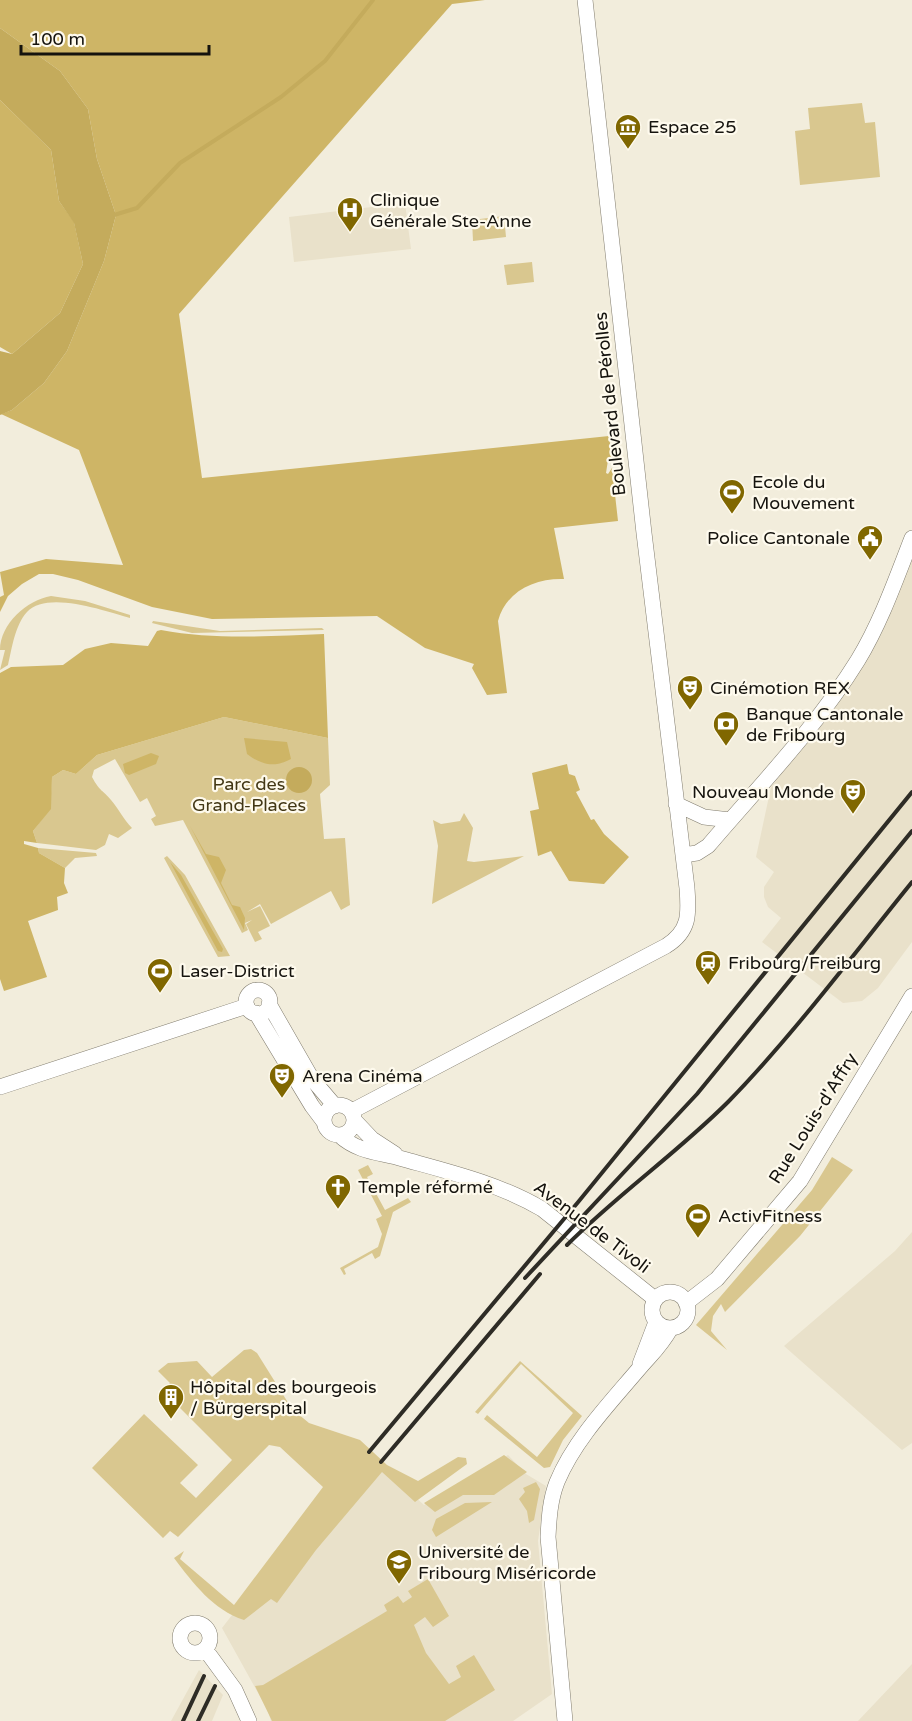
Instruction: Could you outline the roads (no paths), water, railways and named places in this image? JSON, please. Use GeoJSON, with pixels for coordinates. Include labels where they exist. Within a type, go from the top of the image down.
{"type":"FeatureCollection","features":[{"type":"Feature","properties":{"kind":"main road","name":"Boulevard de Pérolles"},"geometry":{"type":"LineString","coordinates":[[353,1116],[670,943],[682,933],[688,920],[683,855],[585,0]]}},
{"type":"Feature","properties":{"kind":"main road"},"geometry":{"type":"LineString","coordinates":[[683,855],[697,853],[708,846],[760,788],[857,660],[892,589],[912,538]]}},
{"type":"Feature","properties":{"kind":"main road"},"geometry":{"type":"LineString","coordinates":[[676,804],[704,817],[730,820]]}},
{"type":"Feature","properties":{"kind":"main road"},"geometry":{"type":"LineString","coordinates":[[324,1122],[326,1112],[335,1106],[345,1106],[353,1116],[350,1131],[339,1135],[328,1131],[251,1010],[248,995],[257,990],[267,994],[269,1004],[312,1079],[335,1106]]}},
{"type":"Feature","properties":{"kind":"main road","name":"Rue Louis-d'Affry"},"geometry":{"type":"LineString","coordinates":[[686,1302],[717,1279],[800,1181],[912,996]]}},
{"type":"Feature","properties":{"kind":"main road"},"geometry":{"type":"LineString","coordinates":[[0,1087],[251,1010],[263,1012],[269,1004]]}},
{"type":"Feature","properties":{"kind":"main road","name":"Avenue de Tivoli"},"geometry":{"type":"LineString","coordinates":[[353,1116],[372,1139],[400,1158]]}},
{"type":"Feature","properties":{"kind":"main road","name":"Avenue de Tivoli"},"geometry":{"type":"LineString","coordinates":[[339,1135],[364,1151],[400,1158],[522,1197],[542,1209],[655,1299]]}},
{"type":"Feature","properties":{"kind":"main road"},"geometry":{"type":"LineString","coordinates":[[672,1292],[680,1295],[686,1302],[685,1319],[679,1326],[671,1328],[656,1322],[651,1311],[655,1299],[662,1294],[672,1292]]}},
{"type":"Feature","properties":{"kind":"main road"},"geometry":{"type":"LineString","coordinates":[[638,1370],[656,1322]]}},
{"type":"Feature","properties":{"kind":"main road"},"geometry":{"type":"LineString","coordinates":[[566,1721],[549,1566],[550,1507],[556,1484],[568,1459],[590,1427],[638,1370],[657,1352],[671,1328]]}},
{"type":"Feature","properties":{"kind":"main road"},"geometry":{"type":"LineString","coordinates":[[205,1649],[235,1690],[249,1721]]}},
{"type":"Feature","properties":{"kind":"waterway"},"geometry":{"type":"LineString","coordinates":[[114,215],[137,208],[180,163],[281,97],[325,61],[373,0]]}},
{"type":"Feature","properties":{"kind":"railway"},"geometry":{"type":"LineString","coordinates":[[369,1452],[579,1201],[912,792]]}},
{"type":"Feature","properties":{"kind":"railway"},"geometry":{"type":"LineString","coordinates":[[525,1278],[697,1094],[912,831]]}},
{"type":"Feature","properties":{"kind":"railway"},"geometry":{"type":"LineString","coordinates":[[567,1245],[728,1102],[799,1022],[912,882]]}},
{"type":"Feature","properties":{"kind":"railway"},"geometry":{"type":"LineString","coordinates":[[381,1462],[540,1274]]}},
{"type":"Feature","properties":{"kind":"railway"},"geometry":{"type":"LineString","coordinates":[[183,1721],[204,1676]]}},
{"type":"Feature","properties":{"kind":"railway"},"geometry":{"type":"LineString","coordinates":[[198,1721],[215,1686]]}},
{"type":"Feature","properties":{"kind":"place","name":"Espace 25"},"geometry":{"type":"Point","coordinates":[628,150]}},
{"type":"Feature","properties":{"kind":"place","name":"Clinique Générale Ste-Anne"},"geometry":{"type":"Point","coordinates":[350,233]}},
{"type":"Feature","properties":{"kind":"place","name":"Ecole du Mouvement"},"geometry":{"type":"Point","coordinates":[732,515]}},
{"type":"Feature","properties":{"kind":"place","name":"Police Cantonale"},"geometry":{"type":"Point","coordinates":[870,561]}},
{"type":"Feature","properties":{"kind":"place","name":"Cinémotion REX"},"geometry":{"type":"Point","coordinates":[690,711]}},
{"type":"Feature","properties":{"kind":"place","name":"Banque Cantonale de Fribourg"},"geometry":{"type":"Point","coordinates":[726,747]}},
{"type":"Feature","properties":{"kind":"place","name":"Nouveau Monde"},"geometry":{"type":"Point","coordinates":[853,815]}},
{"type":"Feature","properties":{"kind":"place","name":"Fribourg/Freiburg"},"geometry":{"type":"Point","coordinates":[708,986]}},
{"type":"Feature","properties":{"kind":"place","name":"Laser-District"},"geometry":{"type":"Point","coordinates":[160,994]}},
{"type":"Feature","properties":{"kind":"place","name":"Arena Cinéma"},"geometry":{"type":"Point","coordinates":[282,1099]}},
{"type":"Feature","properties":{"kind":"place","name":"Temple réformé"},"geometry":{"type":"Point","coordinates":[338,1210]}},
{"type":"Feature","properties":{"kind":"place","name":"ActivFitness"},"geometry":{"type":"Point","coordinates":[698,1239]}},
{"type":"Feature","properties":{"kind":"place","name":"Hôpital des bourgeois / Bürgerspital"},"geometry":{"type":"Point","coordinates":[171,1420]}},
{"type":"Feature","properties":{"kind":"place","name":"Université de Fribourg Miséricorde"},"geometry":{"type":"Point","coordinates":[399,1585]}},
{"type":"Feature","properties":{"kind":"park label","name":"Parc des Grand-Places"},"geometry":{"type":"Point","coordinates":[249,794]}}]}
